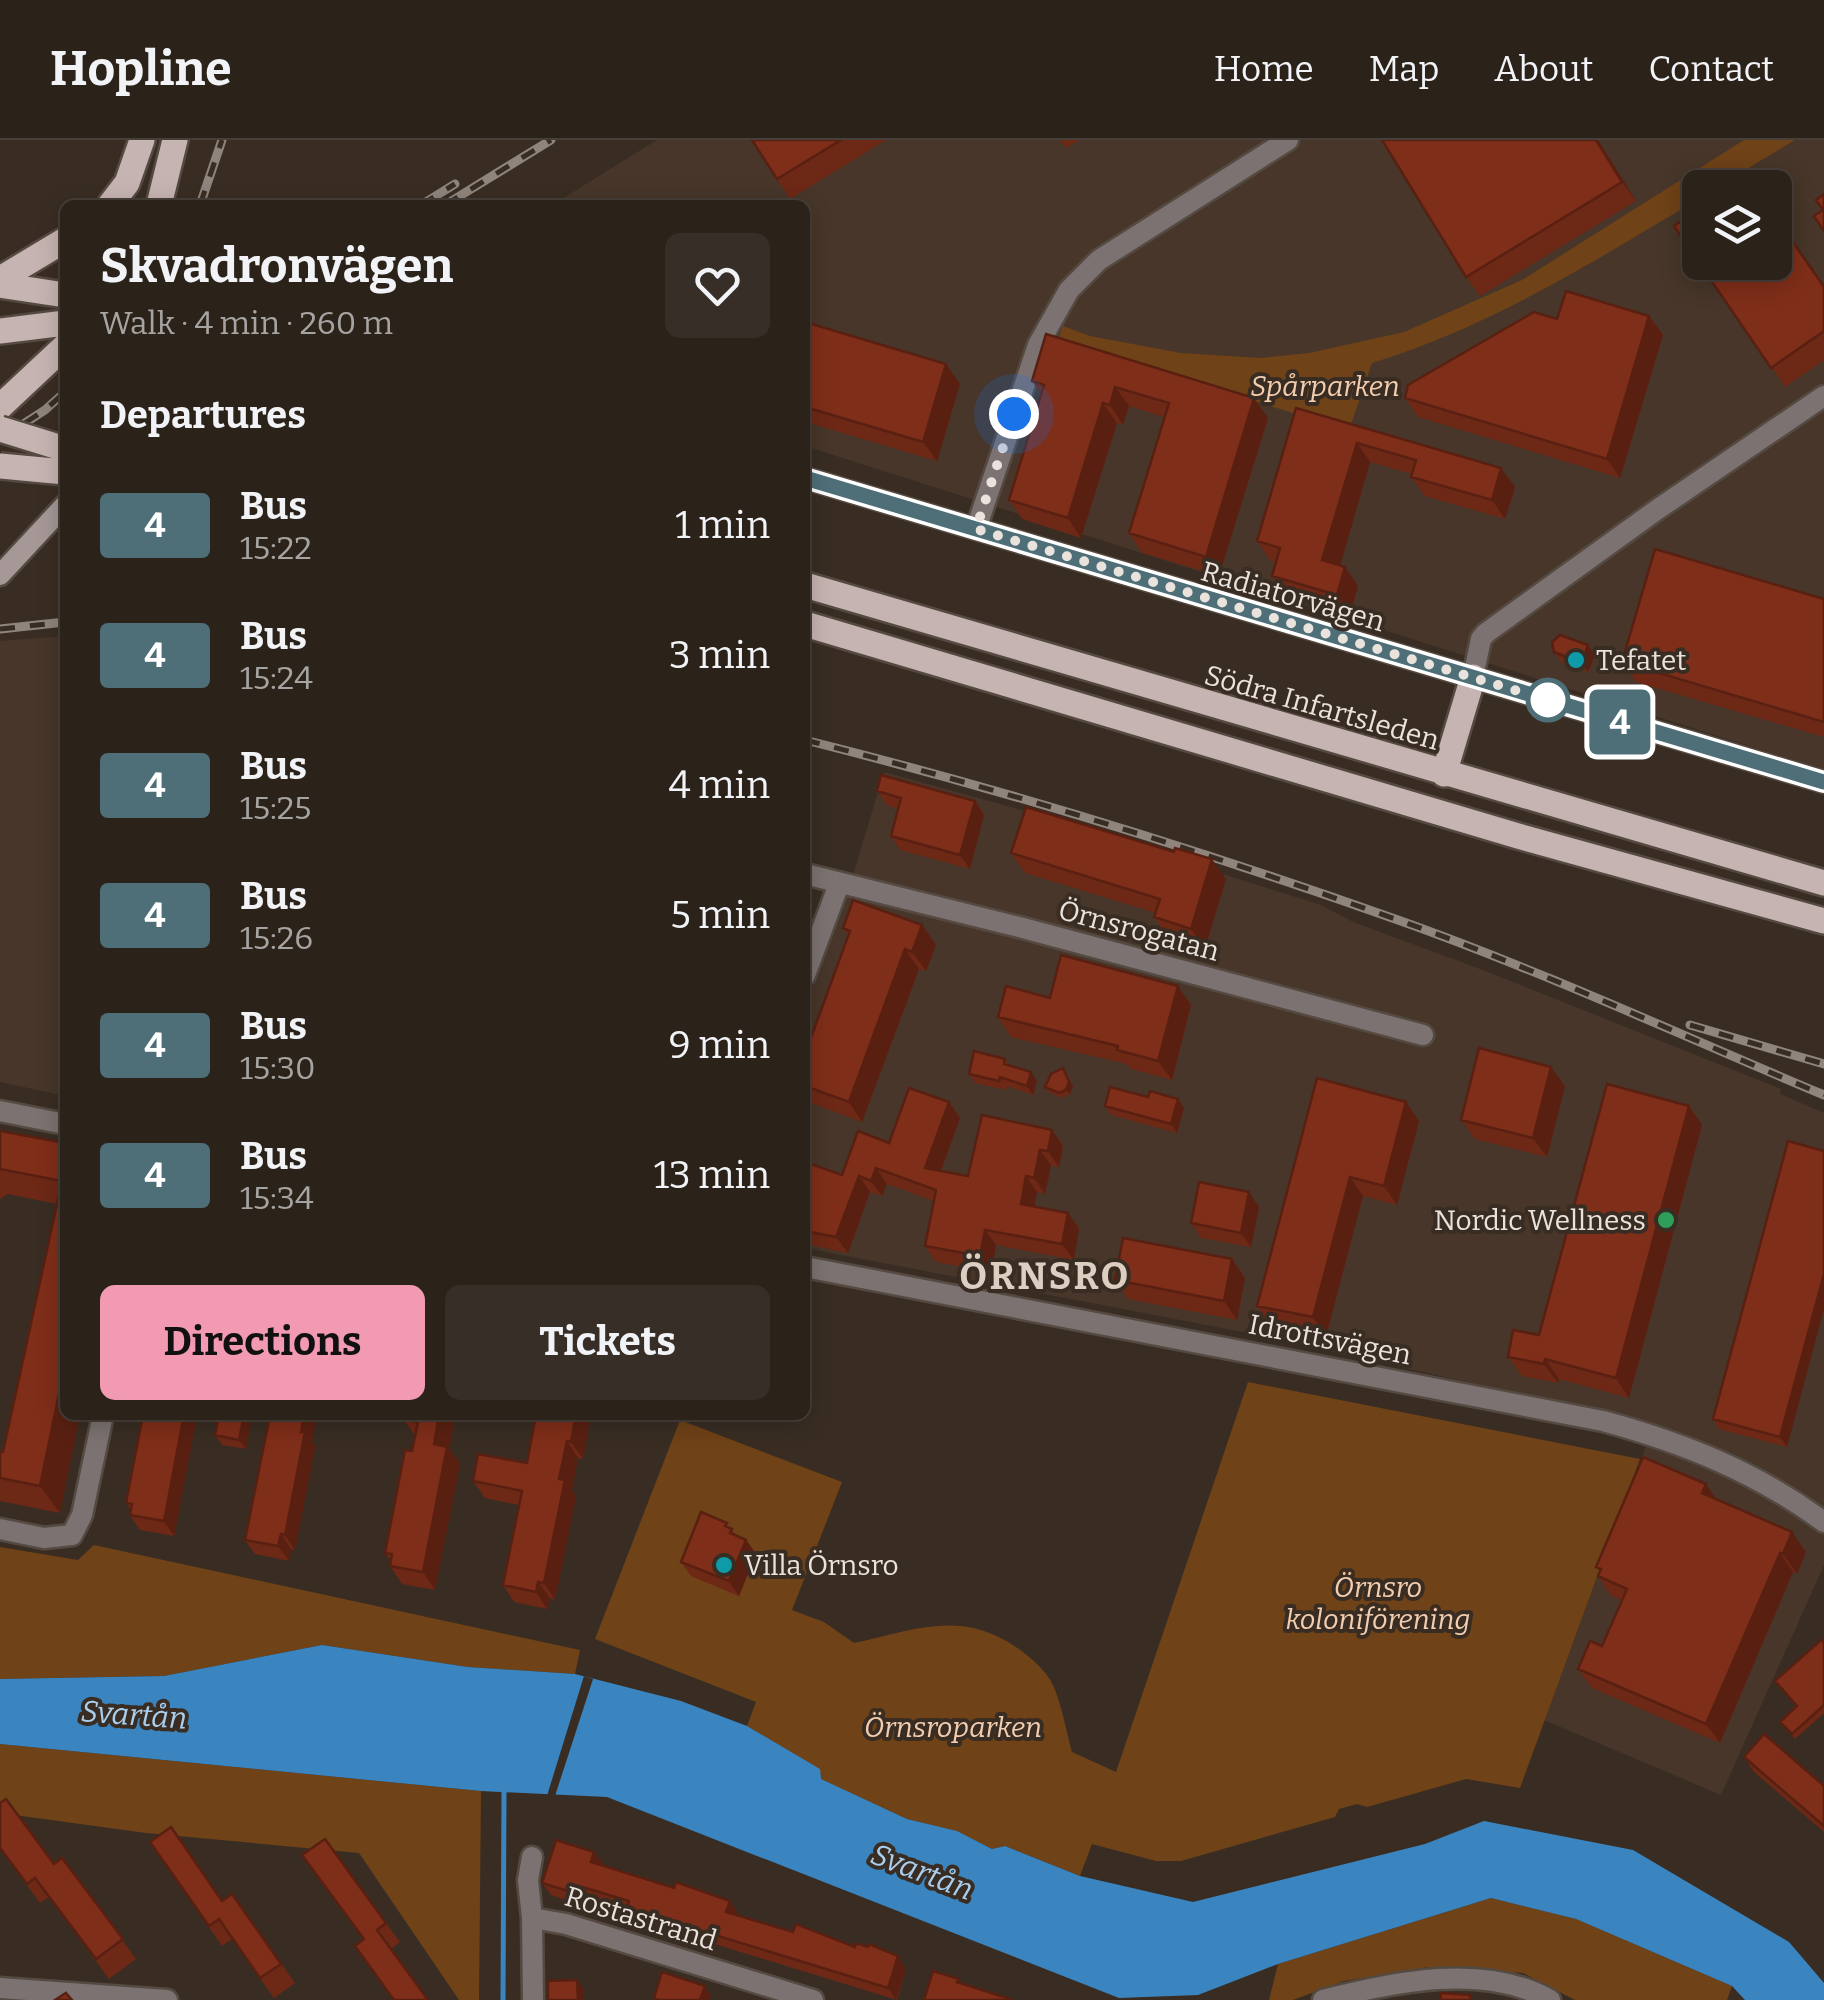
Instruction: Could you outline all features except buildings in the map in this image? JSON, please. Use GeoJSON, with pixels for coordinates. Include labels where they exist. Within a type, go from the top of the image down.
{"type":"FeatureCollection","features":[{"type":"Feature","properties":{"kind":"main road"},"geometry":{"type":"LineString","coordinates":[[114,200],[127,182],[142,140]]}},
{"type":"Feature","properties":{"kind":"main road"},"geometry":{"type":"LineString","coordinates":[[160,200],[175,140]]}},
{"type":"Feature","properties":{"kind":"main road"},"geometry":{"type":"LineString","coordinates":[[0,282],[60,243]]}},
{"type":"Feature","properties":{"kind":"main road"},"geometry":{"type":"LineString","coordinates":[[0,282],[60,295]]}},
{"type":"Feature","properties":{"kind":"main road"},"geometry":{"type":"LineString","coordinates":[[0,331],[60,324]]}},
{"type":"Feature","properties":{"kind":"main road"},"geometry":{"type":"LineString","coordinates":[[0,406],[60,351]]}},
{"type":"Feature","properties":{"kind":"main road"},"geometry":{"type":"LineString","coordinates":[[0,429],[60,447]]}},
{"type":"Feature","properties":{"kind":"main road"},"geometry":{"type":"LineString","coordinates":[[0,466],[60,472]]}},
{"type":"Feature","properties":{"kind":"main road","name":"Södra Infartsleden"},"geometry":{"type":"LineString","coordinates":[[810,587],[1824,883]]}},
{"type":"Feature","properties":{"kind":"main road"},"geometry":{"type":"LineString","coordinates":[[813,627],[1518,836],[1824,921]]}},
{"type":"Feature","properties":{"kind":"main road"},"geometry":{"type":"LineString","coordinates":[[1444,774],[1472,677]]}},
{"type":"Feature","properties":{"kind":"street"},"geometry":{"type":"LineString","coordinates":[[976,529],[1038,345],[1069,290],[1099,260],[1288,140]]}},
{"type":"Feature","properties":{"kind":"street"},"geometry":{"type":"LineString","coordinates":[[1472,677],[1486,633],[1626,531],[1824,396]]}},
{"type":"Feature","properties":{"kind":"street","name":"Radiatorvägen"},"geometry":{"type":"LineString","coordinates":[[810,479],[1824,782]]}},
{"type":"Feature","properties":{"kind":"street"},"geometry":{"type":"LineString","coordinates":[[0,574],[60,510]]}},
{"type":"Feature","properties":{"kind":"street","name":"Örnsrogatan"},"geometry":{"type":"LineString","coordinates":[[810,875],[1006,923],[1424,1035]]}},
{"type":"Feature","properties":{"kind":"street"},"geometry":{"type":"LineString","coordinates":[[810,962],[839,884]]}},
{"type":"Feature","properties":{"kind":"street"},"geometry":{"type":"LineString","coordinates":[[1,1115],[60,1123]]}},
{"type":"Feature","properties":{"kind":"street","name":"Idrottsvägen"},"geometry":{"type":"LineString","coordinates":[[810,1267],[1603,1421],[1679,1443],[1735,1466],[1824,1522]]}},
{"type":"Feature","properties":{"kind":"street"},"geometry":{"type":"LineString","coordinates":[[0,1529],[44,1538],[72,1535],[82,1515],[102,1420]]}},
{"type":"Feature","properties":{"kind":"street"},"geometry":{"type":"LineString","coordinates":[[532,1857],[528,1880],[532,1918]]}},
{"type":"Feature","properties":{"kind":"street","name":"Rostastrand"},"geometry":{"type":"LineString","coordinates":[[533,2000],[532,1918],[566,1924],[813,2000]]}},
{"type":"Feature","properties":{"kind":"street"},"geometry":{"type":"LineString","coordinates":[[1323,2000],[1450,1978],[1514,1985],[1550,2000]]}},
{"type":"Feature","properties":{"kind":"street"},"geometry":{"type":"LineString","coordinates":[[0,1988],[167,2000]]}},
{"type":"Feature","properties":{"kind":"shaded area"},"geometry":{"type":"Polygon","coordinates":[[[657,140],[1824,140],[1824,770],[810,448],[810,200],[560,200],[657,140]]]}},
{"type":"Feature","properties":{"kind":"shaded area"},"geometry":{"type":"Polygon","coordinates":[[[60,636],[60,1095],[0,1082],[0,641],[60,636]]]}},
{"type":"Feature","properties":{"kind":"shaded area"},"geometry":{"type":"Polygon","coordinates":[[[884,772],[1011,807],[1321,905],[1353,922],[1781,1089],[1780,1094],[1824,1113],[1824,1565],[1721,1795],[1544,1720],[1654,1424],[1253,1334],[810,1249],[810,994],[851,882],[884,772]]]}},
{"type":"Feature","properties":{"kind":"green space","name":"Spårparken"},"geometry":{"type":"Polygon","coordinates":[[[1744,140],[1795,140],[1745,170],[1696,170],[1744,140]]]}},
{"type":"Feature","properties":{"kind":"green space","name":"Spårparken"},"geometry":{"type":"Polygon","coordinates":[[[1682,179],[1682,209],[1620,246],[1459,331],[1372,363],[1349,430],[1057,341],[1063,326],[1090,336],[1181,353],[1261,358],[1309,353],[1404,332],[1522,280],[1682,179]]]}},
{"type":"Feature","properties":{"kind":"green space","name":"Örnsro koloniförening"},"geometry":{"type":"Polygon","coordinates":[[[1248,1382],[1640,1459],[1520,1788],[1466,1779],[1367,1807],[1357,1804],[1339,1809],[1335,1817],[1181,1861],[1156,1861],[1092,1844],[1080,1876],[1005,1846],[992,1849],[956,1831],[907,1819],[820,1779],[819,1769],[747,1726],[756,1702],[595,1639],[680,1420],[842,1482],[792,1610],[824,1622],[854,1643],[936,1626],[996,1635],[1026,1655],[1050,1679],[1072,1752],[1116,1772],[1248,1382]]]}},
{"type":"Feature","properties":{"kind":"green space"},"geometry":{"type":"Polygon","coordinates":[[[94,1545],[580,1650],[575,1674],[468,1667],[322,1645],[164,1676],[0,1679],[0,1547],[78,1560],[94,1545]]]}},
{"type":"Feature","properties":{"kind":"green space"},"geometry":{"type":"Polygon","coordinates":[[[0,1744],[481,1791],[479,2000],[459,2000],[359,1853],[146,1833],[0,1813],[0,1744]]]}},
{"type":"Feature","properties":{"kind":"green space"},"geometry":{"type":"Polygon","coordinates":[[[1491,1898],[1576,1919],[1732,1986],[1727,2000],[1575,2000],[1523,1973],[1428,1967],[1344,1981],[1293,2000],[1269,2000],[1278,1964],[1491,1898]]]}},
{"type":"Feature","properties":{"kind":"water","name":"Svartån"},"geometry":{"type":"Polygon","coordinates":[[[322,1645],[468,1667],[575,1674],[681,1701],[747,1726],[820,1769],[821,1779],[907,1819],[957,1831],[992,1849],[1005,1846],[1080,1876],[1193,1902],[1425,1844],[1484,1821],[1633,1850],[1789,1942],[1824,1983],[1824,2000],[1745,2000],[1732,1986],[1576,1919],[1491,1898],[1278,1964],[1198,1995],[1119,1998],[607,1797],[481,1791],[0,1744],[0,1679],[164,1676],[322,1645]]]}},
{"type":"Feature","properties":{"kind":"pier"},"geometry":{"type":"Polygon","coordinates":[[[584,1676],[593,1679],[554,1799],[546,1799],[584,1676]]]}},
{"type":"Feature","properties":{"kind":"waterway"},"geometry":{"type":"LineString","coordinates":[[503,2000],[504,1792]]}},
{"type":"Feature","properties":{"kind":"railway"},"geometry":{"type":"LineString","coordinates":[[202,200],[222,140]]}},
{"type":"Feature","properties":{"kind":"railway"},"geometry":{"type":"LineString","coordinates":[[453,200],[551,140]]}},
{"type":"Feature","properties":{"kind":"railway"},"geometry":{"type":"LineString","coordinates":[[429,200],[455,184]]}},
{"type":"Feature","properties":{"kind":"railway"},"geometry":{"type":"LineString","coordinates":[[0,439],[60,396]]}},
{"type":"Feature","properties":{"kind":"railway"},"geometry":{"type":"LineString","coordinates":[[0,476],[60,440]]}},
{"type":"Feature","properties":{"kind":"railway"},"geometry":{"type":"LineString","coordinates":[[0,629],[60,623]]}},
{"type":"Feature","properties":{"kind":"railway"},"geometry":{"type":"LineString","coordinates":[[810,741],[1103,823],[1398,920],[1559,982],[1824,1095]]}},
{"type":"Feature","properties":{"kind":"railway"},"geometry":{"type":"LineString","coordinates":[[1690,1025],[1824,1064]]}},
{"type":"Feature","properties":{"kind":"bus line","name":"4"},"geometry":{"type":"LineString","coordinates":[[810,480],[1824,782]]}},
{"type":"Feature","properties":{"kind":"place","name":"Tefatet"},"geometry":{"type":"Point","coordinates":[1576,660]}},
{"type":"Feature","properties":{"kind":"place","name":"Nordic Wellness"},"geometry":{"type":"Point","coordinates":[1666,1220]}},
{"type":"Feature","properties":{"kind":"place","name":"Villa Örnsro"},"geometry":{"type":"Point","coordinates":[724,1565]}},
{"type":"Feature","properties":{"kind":"district","name":"ÖRNSRO"},"geometry":{"type":"Point","coordinates":[1045,1276]}},
{"type":"Feature","properties":{"kind":"route"},"geometry":{"type":"LineString","coordinates":[[1014,414],[976,529],[1548,700]]}},
{"type":"Feature","properties":{"kind":"park label","name":"Örnsroparken"},"geometry":{"type":"Point","coordinates":[953,1727]}}]}
